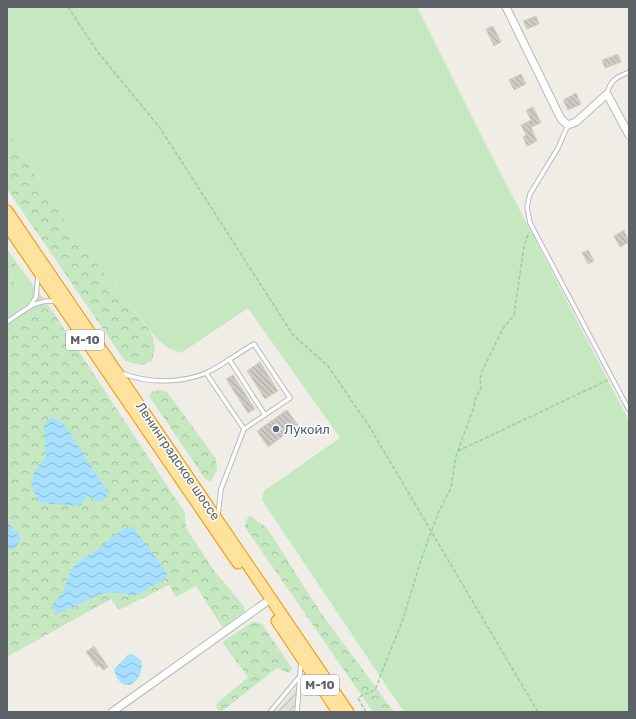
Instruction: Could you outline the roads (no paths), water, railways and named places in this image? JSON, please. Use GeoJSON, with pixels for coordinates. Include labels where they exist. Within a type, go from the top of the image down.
{"type":"FeatureCollection","features":[{"type":"Feature","properties":{"kind":"highway","name":"Ленинградское шоссе"},"geometry":{"type":"LineString","coordinates":[[7,211],[348,712]]}},
{"type":"Feature","properties":{"kind":"highway","name":"Ленинградское шоссе"},"geometry":{"type":"LineString","coordinates":[[7,225],[338,712]]}},
{"type":"Feature","properties":{"kind":"street"},"geometry":{"type":"LineString","coordinates":[[506,7],[561,119],[568,125],[576,122],[606,94],[629,135]]}},
{"type":"Feature","properties":{"kind":"street"},"geometry":{"type":"LineString","coordinates":[[112,712],[118,710],[265,603]]}},
{"type":"Feature","properties":{"kind":"lane"},"geometry":{"type":"LineString","coordinates":[[606,94],[609,85],[615,78],[629,72]]}},
{"type":"Feature","properties":{"kind":"lane"},"geometry":{"type":"LineString","coordinates":[[568,125],[558,148],[530,194],[527,207],[532,227],[629,410]]}},
{"type":"Feature","properties":{"kind":"lane"},"geometry":{"type":"LineString","coordinates":[[28,309],[36,297],[38,270]]}},
{"type":"Feature","properties":{"kind":"lane"},"geometry":{"type":"LineString","coordinates":[[7,322],[37,303],[51,300],[60,303]]}},
{"type":"Feature","properties":{"kind":"lane"},"geometry":{"type":"LineString","coordinates":[[117,371],[134,378],[154,381],[178,380],[206,373],[254,344],[290,398],[244,429],[221,489],[218,520]]}},
{"type":"Feature","properties":{"kind":"lane"},"geometry":{"type":"LineString","coordinates":[[229,358],[265,415]]}},
{"type":"Feature","properties":{"kind":"lane"},"geometry":{"type":"LineString","coordinates":[[206,373],[244,429]]}},
{"type":"Feature","properties":{"kind":"lane"},"geometry":{"type":"LineString","coordinates":[[297,712],[301,658]]}},
{"type":"Feature","properties":{"kind":"lane"},"geometry":{"type":"LineString","coordinates":[[270,712],[300,676]]}},
{"type":"Feature","properties":{"kind":"water"},"geometry":{"type":"Polygon","coordinates":[[[52,417],[64,424],[109,494],[102,501],[86,497],[80,506],[40,503],[31,485],[35,470],[46,457],[44,425],[52,417]]]}},
{"type":"Feature","properties":{"kind":"water"},"geometry":{"type":"Polygon","coordinates":[[[7,522],[21,537],[16,548],[7,550],[7,522]]]}},
{"type":"Feature","properties":{"kind":"water"},"geometry":{"type":"Polygon","coordinates":[[[126,527],[133,527],[167,573],[165,579],[134,596],[122,593],[103,593],[55,615],[53,603],[63,592],[71,569],[81,559],[95,551],[126,527]]]}},
{"type":"Feature","properties":{"kind":"water"},"geometry":{"type":"Polygon","coordinates":[[[132,654],[141,660],[142,667],[136,680],[132,684],[127,685],[122,683],[117,678],[114,669],[128,655],[132,654]]]}},
{"type":"Feature","properties":{"kind":"place","name":"Лукойл"},"geometry":{"type":"Point","coordinates":[276,429]}}]}
